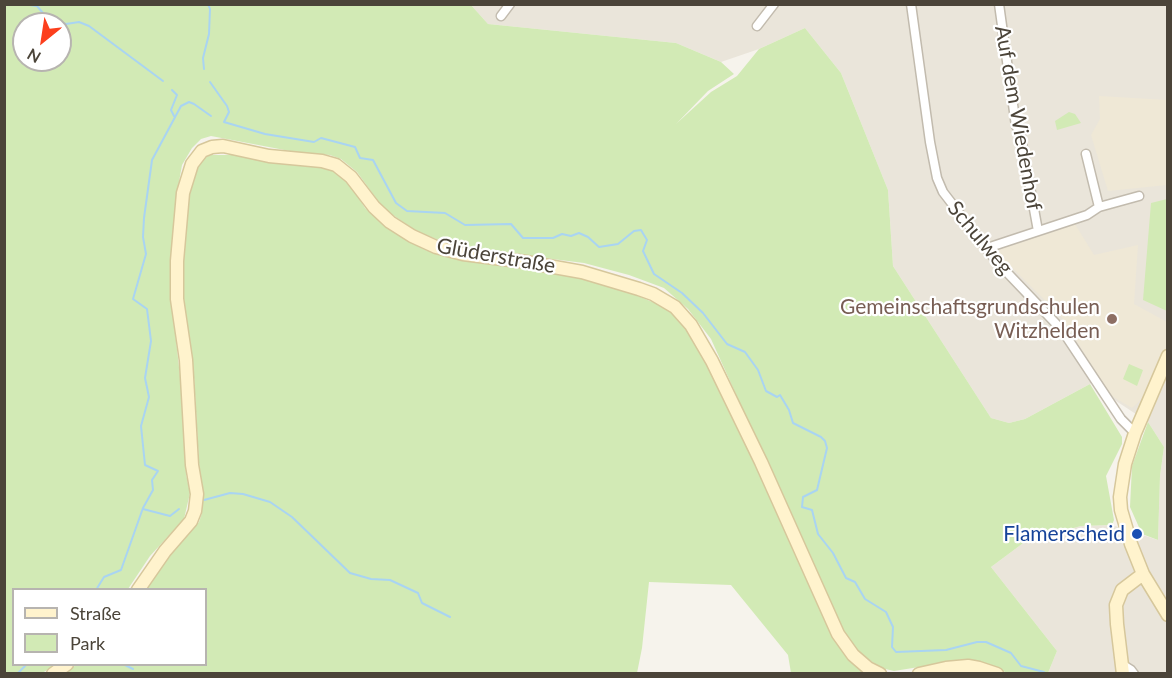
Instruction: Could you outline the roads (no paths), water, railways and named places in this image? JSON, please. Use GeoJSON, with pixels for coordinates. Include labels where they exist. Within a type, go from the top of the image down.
{"type":"FeatureCollection","features":[{"type":"Feature","properties":{"kind":"main road","name":"Glüderstraße"},"geometry":{"type":"LineString","coordinates":[[139,588],[191,521],[195,511],[197,494],[192,465],[186,360],[177,299],[177,261],[183,193],[192,164],[198,154],[207,148],[223,147],[336,165],[351,177],[374,207],[390,222],[436,247],[463,254],[537,263],[582,272],[639,288],[675,307],[691,326],[712,361],[761,462],[838,634],[853,655],[868,668],[880,674]]}},
{"type":"Feature","properties":{"kind":"main road"},"geometry":{"type":"LineString","coordinates":[[1167,356],[1135,433],[1125,464],[1120,496],[1128,536],[1143,574],[1167,615]]}},
{"type":"Feature","properties":{"kind":"main road"},"geometry":{"type":"LineString","coordinates":[[1123,669],[1116,614],[1118,599],[1122,590],[1143,574]]}},
{"type":"Feature","properties":{"kind":"main road"},"geometry":{"type":"LineString","coordinates":[[919,674],[957,666],[979,668],[997,674]]}},
{"type":"Feature","properties":{"kind":"street"},"geometry":{"type":"LineString","coordinates":[[501,16],[510,4]]}},
{"type":"Feature","properties":{"kind":"street"},"geometry":{"type":"LineString","coordinates":[[757,26],[774,4]]}},
{"type":"Feature","properties":{"kind":"street","name":"Schulweg"},"geometry":{"type":"LineString","coordinates":[[911,4],[930,142],[937,178],[943,192],[997,262],[1062,330],[1121,419],[1135,433]]}},
{"type":"Feature","properties":{"kind":"street","name":"Auf dem Wiedenhof"},"geometry":{"type":"LineString","coordinates":[[999,4],[1016,126],[1020,132],[1038,231]]}},
{"type":"Feature","properties":{"kind":"street"},"geometry":{"type":"LineString","coordinates":[[1086,154],[1099,207]]}},
{"type":"Feature","properties":{"kind":"street"},"geometry":{"type":"LineString","coordinates":[[987,248],[1087,215],[1099,207],[1139,196]]}},
{"type":"Feature","properties":{"kind":"street"},"geometry":{"type":"LineString","coordinates":[[1123,669],[1131,670],[1134,674]]}},
{"type":"Feature","properties":{"kind":"waterway"},"geometry":{"type":"LineString","coordinates":[[23,4],[37,6],[48,19],[66,24],[79,22],[89,26],[163,81]]}},
{"type":"Feature","properties":{"kind":"waterway"},"geometry":{"type":"LineString","coordinates":[[204,69],[203,58],[209,34],[210,9],[208,4]]}},
{"type":"Feature","properties":{"kind":"waterway"},"geometry":{"type":"LineString","coordinates":[[210,82],[227,106],[229,112],[224,122],[265,134],[314,142],[321,138],[355,147],[360,158],[373,160],[396,203],[407,211],[445,213],[465,225],[511,224],[523,238],[553,238],[562,234],[571,236],[579,233],[588,237],[599,247],[618,244],[634,231],[641,230],[647,240],[643,251],[654,274],[682,293],[703,313],[727,344],[745,352],[758,370],[766,391],[777,397],[780,395],[789,410],[793,423],[825,441],[827,448],[817,490],[803,497],[802,507],[812,510],[818,534],[833,553],[846,578],[855,582],[865,599],[886,612],[893,627],[892,647],[896,652],[946,650],[986,642],[1011,653],[1021,666],[1044,672]]}},
{"type":"Feature","properties":{"kind":"waterway"},"geometry":{"type":"LineString","coordinates":[[172,90],[177,95],[171,110],[174,116]]}},
{"type":"Feature","properties":{"kind":"waterway"},"geometry":{"type":"LineString","coordinates":[[97,588],[104,577],[121,570],[143,508],[153,490],[152,480],[158,471],[145,465],[141,426],[149,397],[145,378],[151,341],[147,309],[133,299],[146,254],[143,237],[144,218],[152,160],[181,106],[189,102],[211,116]]}},
{"type":"Feature","properties":{"kind":"waterway"},"geometry":{"type":"LineString","coordinates":[[204,500],[230,493],[243,494],[270,502],[292,517],[350,573],[371,579],[390,580],[418,593],[422,603],[450,617]]}},
{"type":"Feature","properties":{"kind":"waterway"},"geometry":{"type":"LineString","coordinates":[[143,509],[170,516],[179,509]]}},
{"type":"Feature","properties":{"kind":"waterway"},"geometry":{"type":"LineString","coordinates":[[17,674],[25,666]]}},
{"type":"Feature","properties":{"kind":"waterway"},"geometry":{"type":"LineString","coordinates":[[127,666],[133,669]]}},
{"type":"Feature","properties":{"kind":"place","name":"Gemeinschaftsgrundschulen Witzhelden"},"geometry":{"type":"Point","coordinates":[1112,319]}},
{"type":"Feature","properties":{"kind":"place","name":"Flamerscheid"},"geometry":{"type":"Point","coordinates":[1137,534]}}]}
